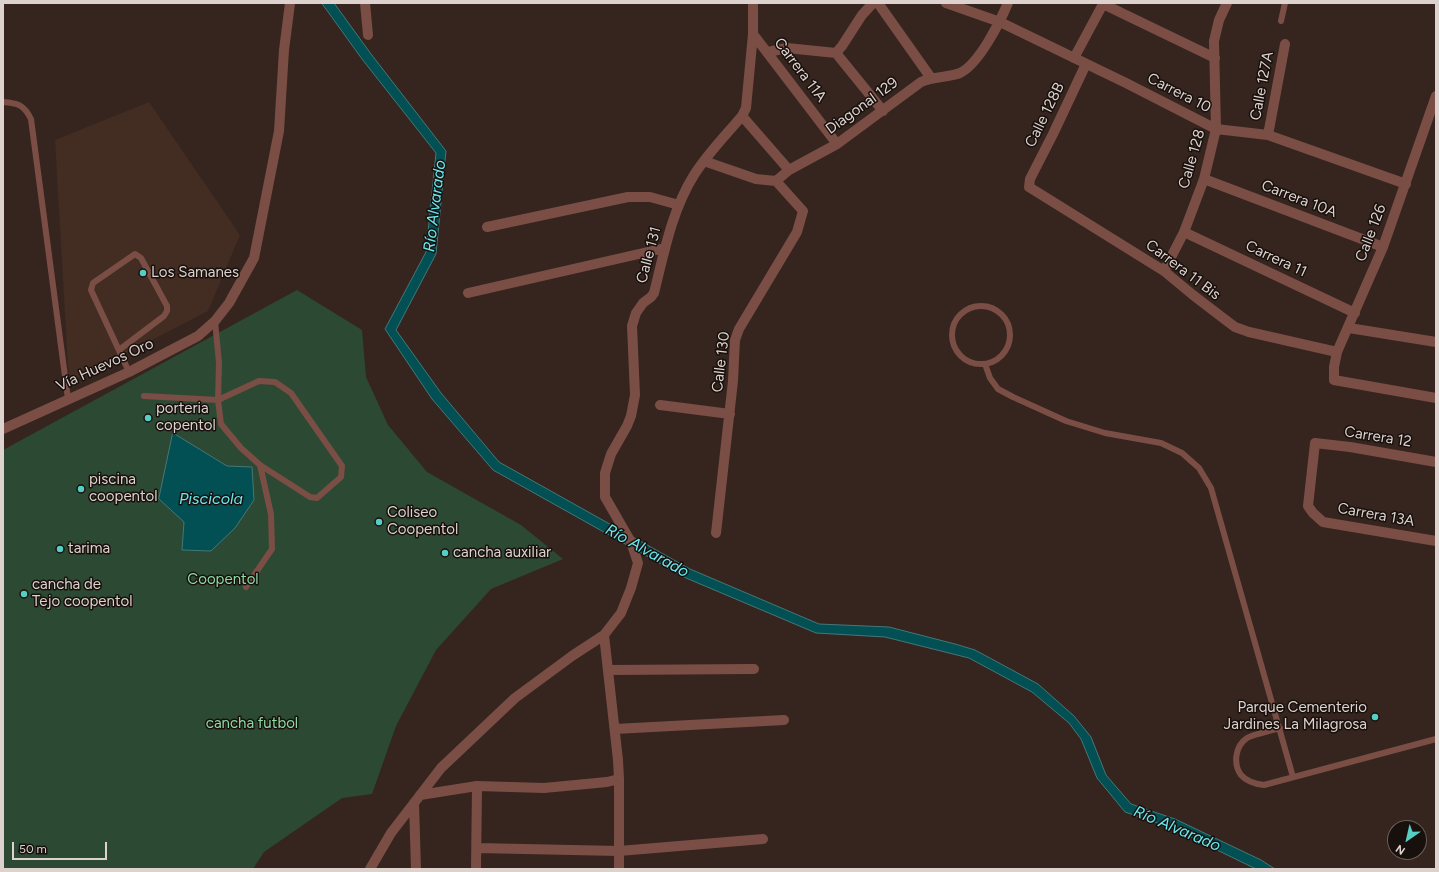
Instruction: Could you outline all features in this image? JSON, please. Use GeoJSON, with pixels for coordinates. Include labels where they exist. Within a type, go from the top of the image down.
{"type":"FeatureCollection","features":[{"type":"Feature","properties":{"kind":"street","name":"Vía Huevos Oro"},"geometry":{"type":"LineString","coordinates":[[3,429],[129,372],[198,336],[215,321],[229,303],[254,258],[279,131],[284,50],[290,3]]}},
{"type":"Feature","properties":{"kind":"street"},"geometry":{"type":"LineString","coordinates":[[365,3],[368,35]]}},
{"type":"Feature","properties":{"kind":"street","name":"Calle 131"},"geometry":{"type":"LineString","coordinates":[[370,869],[391,833],[441,768],[515,698],[572,656],[604,635],[621,613],[631,588],[638,563],[631,542],[605,497],[605,473],[611,454],[631,416],[635,395],[632,326],[636,313],[642,303],[654,293],[665,248],[679,205],[693,176],[742,116],[746,108],[754,34],[753,3]]}},
{"type":"Feature","properties":{"kind":"street"},"geometry":{"type":"LineString","coordinates":[[836,53],[862,15],[873,3]]}},
{"type":"Feature","properties":{"kind":"street"},"geometry":{"type":"LineString","coordinates":[[878,3],[931,78]]}},
{"type":"Feature","properties":{"kind":"street","name":"Carrera 10"},"geometry":{"type":"LineString","coordinates":[[946,3],[1000,22],[1216,129],[1268,135],[1406,184]]}},
{"type":"Feature","properties":{"kind":"street"},"geometry":{"type":"LineString","coordinates":[[1000,22],[1008,3]]}},
{"type":"Feature","properties":{"kind":"street","name":"Calle 128"},"geometry":{"type":"LineString","coordinates":[[1164,271],[1184,232],[1204,179],[1216,129],[1214,41],[1219,20],[1227,3]]}},
{"type":"Feature","properties":{"kind":"street"},"geometry":{"type":"LineString","coordinates":[[1074,58],[1103,4],[1214,58]]}},
{"type":"Feature","properties":{"kind":"street","name":"Diagonal 129"},"geometry":{"type":"LineString","coordinates":[[776,181],[789,170],[837,144],[921,82],[931,78],[950,76],[961,72],[970,66],[981,53],[1000,22]]}},
{"type":"Feature","properties":{"kind":"street","name":"Carrera 11A"},"geometry":{"type":"LineString","coordinates":[[754,34],[837,144]]}},
{"type":"Feature","properties":{"kind":"street","name":"Calle 127A"},"geometry":{"type":"LineString","coordinates":[[1268,135],[1285,44]]}},
{"type":"Feature","properties":{"kind":"street"},"geometry":{"type":"LineString","coordinates":[[768,52],[787,48],[836,53],[883,111]]}},
{"type":"Feature","properties":{"kind":"street","name":"Calle 128B"},"geometry":{"type":"LineString","coordinates":[[1030,179],[1086,64]]}},
{"type":"Feature","properties":{"kind":"street","name":"Calle 126"},"geometry":{"type":"LineString","coordinates":[[1436,96],[1434,108],[1383,247],[1349,328],[1337,352],[1334,367],[1334,380],[1436,398]]}},
{"type":"Feature","properties":{"kind":"street"},"geometry":{"type":"LineString","coordinates":[[742,116],[789,170]]}},
{"type":"Feature","properties":{"kind":"street"},"geometry":{"type":"LineString","coordinates":[[704,161],[756,179],[776,181]]}},
{"type":"Feature","properties":{"kind":"street","name":"Carrera 11 Bis"},"geometry":{"type":"LineString","coordinates":[[1030,179],[1029,187],[1032,190],[1164,271],[1235,327],[1249,332],[1337,352]]}},
{"type":"Feature","properties":{"kind":"street","name":"Carrera 10A"},"geometry":{"type":"LineString","coordinates":[[1204,179],[1383,247]]}},
{"type":"Feature","properties":{"kind":"street","name":"Calle 130"},"geometry":{"type":"LineString","coordinates":[[716,533],[730,414],[735,340],[739,329],[796,232],[803,211],[776,181]]}},
{"type":"Feature","properties":{"kind":"street"},"geometry":{"type":"LineString","coordinates":[[487,227],[628,197],[650,197],[679,205]]}},
{"type":"Feature","properties":{"kind":"street","name":"Carrera 11"},"geometry":{"type":"LineString","coordinates":[[1184,232],[1355,312]]}},
{"type":"Feature","properties":{"kind":"street"},"geometry":{"type":"LineString","coordinates":[[468,294],[665,248]]}},
{"type":"Feature","properties":{"kind":"street"},"geometry":{"type":"LineString","coordinates":[[1349,328],[1436,342]]}},
{"type":"Feature","properties":{"kind":"street"},"geometry":{"type":"LineString","coordinates":[[660,405],[730,414]]}},
{"type":"Feature","properties":{"kind":"street","name":"Carrera 12"},"geometry":{"type":"LineString","coordinates":[[1313,514],[1308,506],[1315,443],[1350,447],[1436,462]]}},
{"type":"Feature","properties":{"kind":"street","name":"Carrera 13A"},"geometry":{"type":"LineString","coordinates":[[1313,514],[1323,522],[1436,541]]}},
{"type":"Feature","properties":{"kind":"street"},"geometry":{"type":"LineString","coordinates":[[604,635],[615,729],[619,779],[619,869]]}},
{"type":"Feature","properties":{"kind":"street"},"geometry":{"type":"LineString","coordinates":[[608,670],[754,669]]}},
{"type":"Feature","properties":{"kind":"street"},"geometry":{"type":"LineString","coordinates":[[615,729],[784,720]]}},
{"type":"Feature","properties":{"kind":"street"},"geometry":{"type":"LineString","coordinates":[[420,795],[477,786],[544,788],[607,782],[619,779]]}},
{"type":"Feature","properties":{"kind":"street"},"geometry":{"type":"LineString","coordinates":[[476,869],[477,786]]}},
{"type":"Feature","properties":{"kind":"street"},"geometry":{"type":"LineString","coordinates":[[414,804],[416,869]]}},
{"type":"Feature","properties":{"kind":"street"},"geometry":{"type":"LineString","coordinates":[[476,848],[619,851],[763,839]]}},
{"type":"Feature","properties":{"kind":"lane"},"geometry":{"type":"LineString","coordinates":[[1281,20],[1285,3]]}},
{"type":"Feature","properties":{"kind":"lane"},"geometry":{"type":"LineString","coordinates":[[3,102],[16,103],[26,110],[31,119],[68,399]]}},
{"type":"Feature","properties":{"kind":"lane"},"geometry":{"type":"LineString","coordinates":[[119,350],[164,316],[167,311],[166,306],[141,258],[135,254],[93,283],[90,290],[129,372]]}},
{"type":"Feature","properties":{"kind":"lane"},"geometry":{"type":"LineString","coordinates":[[977,306],[984,306],[999,312],[1004,317],[1010,331],[1010,339],[1005,353],[993,362],[985,364],[978,364],[963,359],[958,353],[952,339],[952,331],[957,317],[969,308],[977,306]]}},
{"type":"Feature","properties":{"kind":"lane"},"geometry":{"type":"LineString","coordinates":[[144,396],[218,400],[259,381],[275,382],[291,393],[342,466],[341,477],[317,498],[310,497],[260,465],[241,448],[221,424],[218,400],[219,363],[215,321]]}},
{"type":"Feature","properties":{"kind":"lane"},"geometry":{"type":"LineString","coordinates":[[985,364],[990,378],[998,389],[1013,397],[1066,421],[1105,433],[1161,443],[1182,453],[1199,468],[1211,488],[1293,777]]}},
{"type":"Feature","properties":{"kind":"lane"},"geometry":{"type":"LineString","coordinates":[[246,587],[272,549],[271,514],[260,465]]}},
{"type":"Feature","properties":{"kind":"lane"},"geometry":{"type":"LineString","coordinates":[[1280,728],[1247,738],[1237,751],[1236,760],[1238,768],[1242,775],[1255,784],[1264,785],[1436,739]]}},
{"type":"Feature","properties":{"kind":"shaded area","name":"Los Samanes"},"geometry":{"type":"Polygon","coordinates":[[[149,102],[240,235],[208,311],[69,383],[55,140],[149,102]]]}},
{"type":"Feature","properties":{"kind":"green space","name":"Coopentol"},"geometry":{"type":"Polygon","coordinates":[[[297,290],[362,330],[366,377],[388,425],[427,472],[521,525],[563,559],[491,589],[436,650],[396,726],[372,794],[342,798],[264,852],[253,869],[3,869],[3,450],[297,290]]]}},
{"type":"Feature","properties":{"kind":"water","name":"Río Alvarado"},"geometry":{"type":"Polygon","coordinates":[[[322,3],[334,3],[371,54],[446,151],[436,254],[396,330],[441,393],[499,462],[690,569],[819,624],[889,627],[975,650],[1038,684],[1074,716],[1091,737],[1106,775],[1131,804],[1175,819],[1261,860],[1275,869],[1256,869],[1172,828],[1125,812],[1097,778],[1081,739],[1069,723],[1032,692],[969,658],[885,637],[816,633],[686,578],[493,470],[432,399],[385,329],[426,252],[436,153],[362,59],[322,3]]]}},
{"type":"Feature","properties":{"kind":"water","name":"Piscicola"},"geometry":{"type":"Polygon","coordinates":[[[173,433],[227,466],[252,467],[254,500],[235,528],[211,551],[182,550],[184,522],[159,499],[173,433]]]}},
{"type":"Feature","properties":{"kind":"place","name":"Los Samanes"},"geometry":{"type":"Point","coordinates":[143,273]}},
{"type":"Feature","properties":{"kind":"place","name":"porteria copentol"},"geometry":{"type":"Point","coordinates":[148,418]}},
{"type":"Feature","properties":{"kind":"place","name":"piscina coopentol"},"geometry":{"type":"Point","coordinates":[81,489]}},
{"type":"Feature","properties":{"kind":"place","name":"Coliseo Coopentol"},"geometry":{"type":"Point","coordinates":[379,522]}},
{"type":"Feature","properties":{"kind":"place","name":"tarima"},"geometry":{"type":"Point","coordinates":[60,549]}},
{"type":"Feature","properties":{"kind":"place","name":"cancha auxiliar"},"geometry":{"type":"Point","coordinates":[445,553]}},
{"type":"Feature","properties":{"kind":"place","name":"cancha de Tejo coopentol"},"geometry":{"type":"Point","coordinates":[24,594]}},
{"type":"Feature","properties":{"kind":"place","name":"Parque Cementerio Jardines La Milagrosa"},"geometry":{"type":"Point","coordinates":[1375,717]}},
{"type":"Feature","properties":{"kind":"park label","name":"cancha futbol"},"geometry":{"type":"Point","coordinates":[252,724]}}]}
